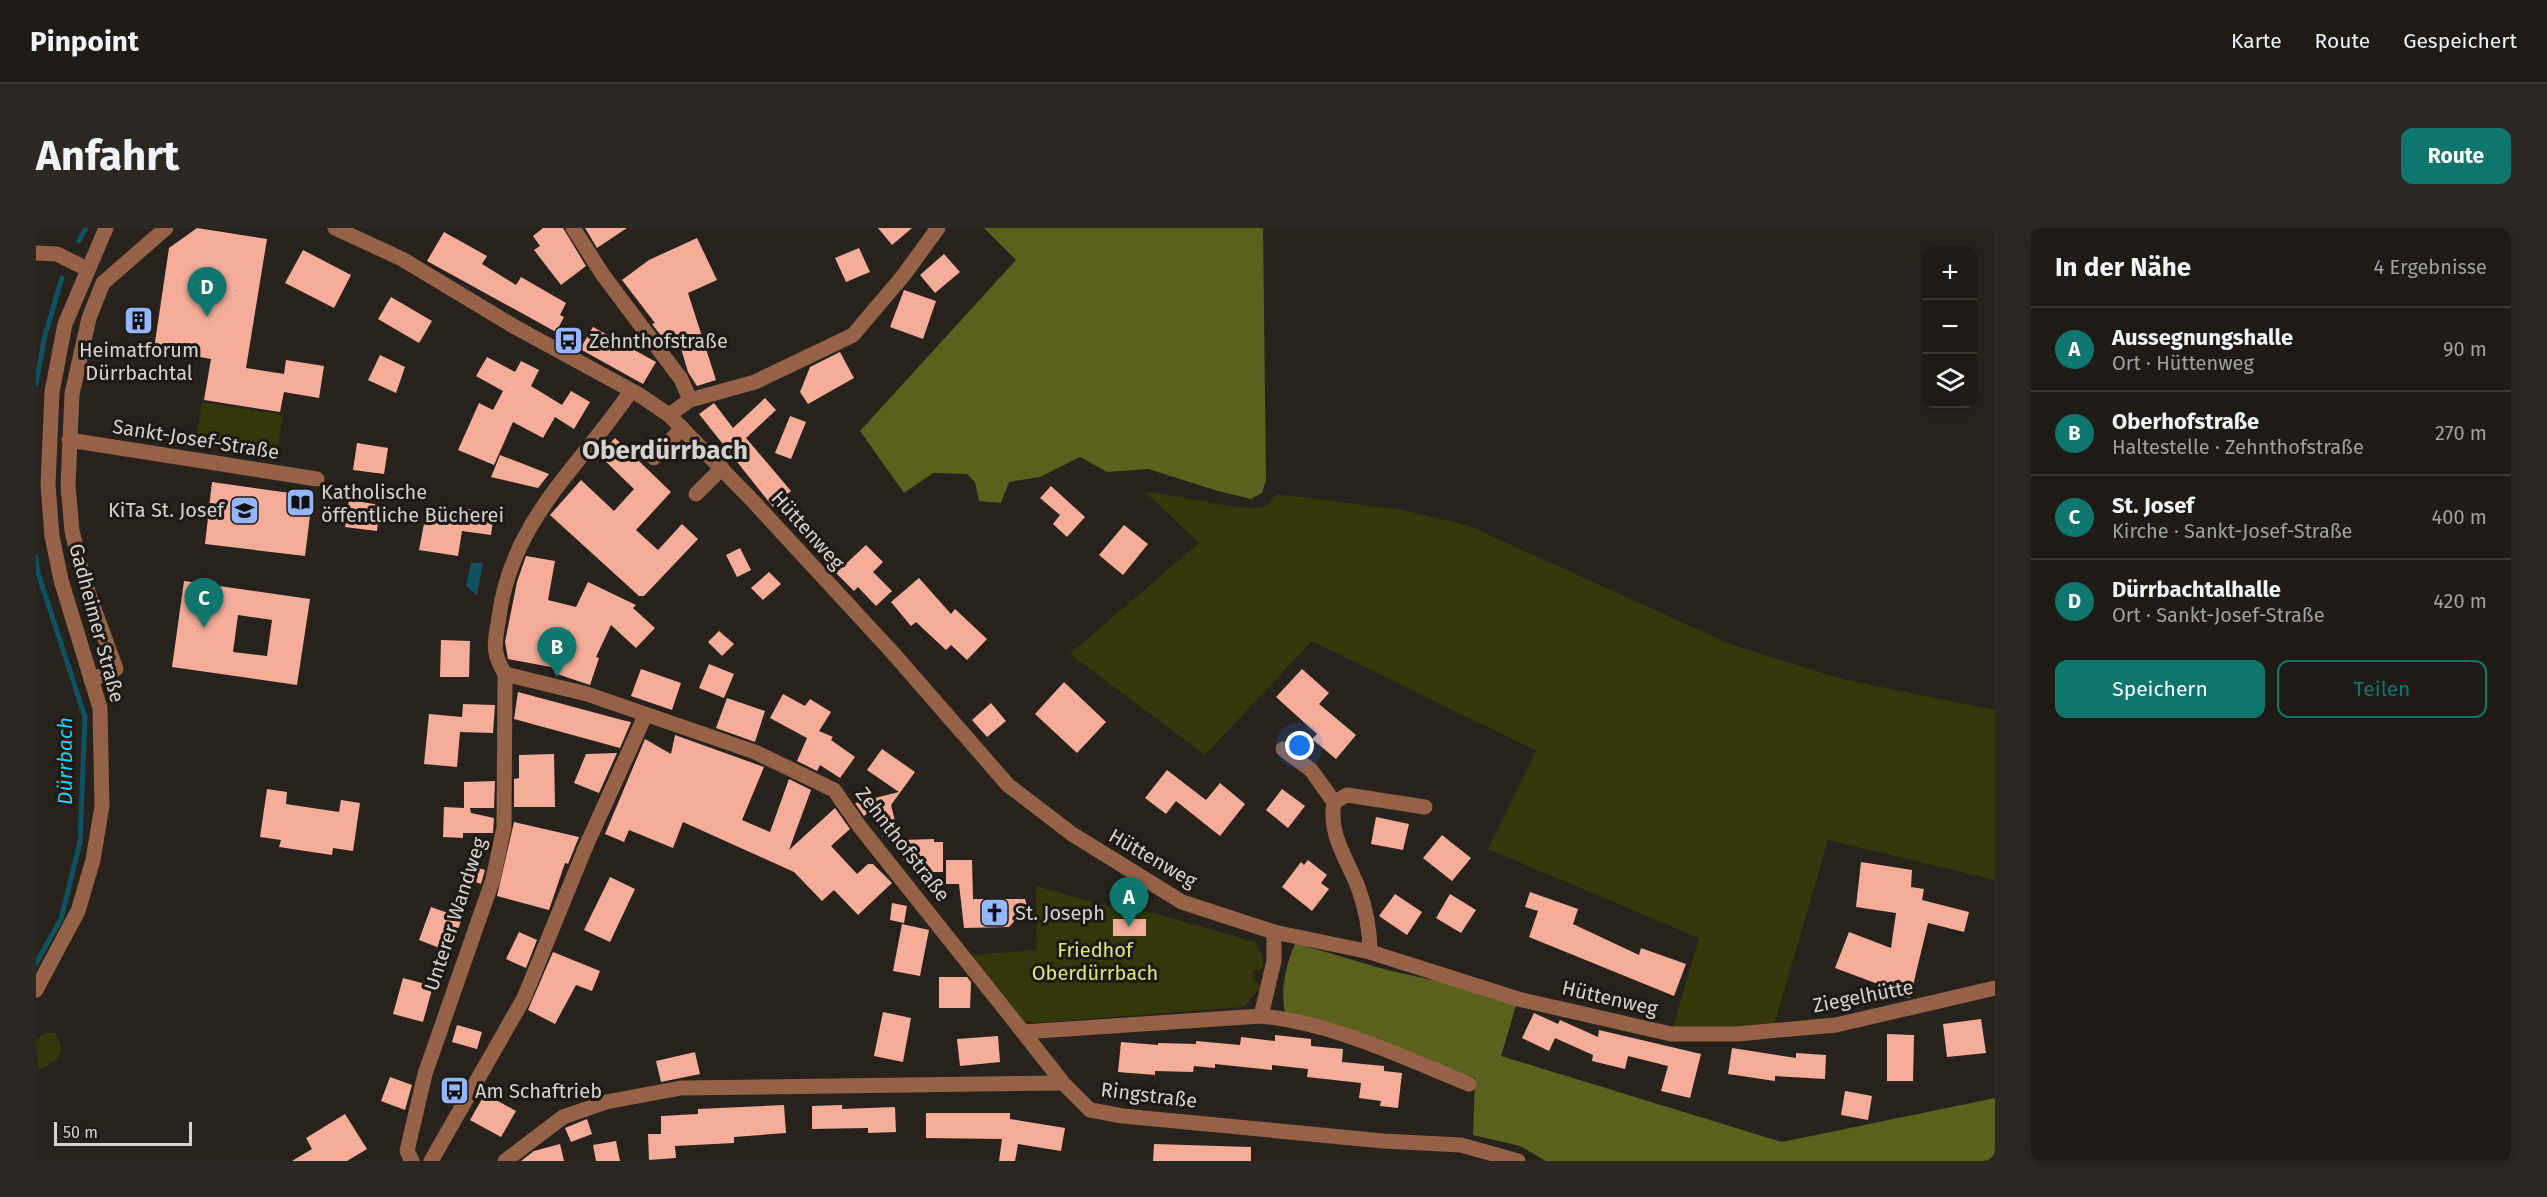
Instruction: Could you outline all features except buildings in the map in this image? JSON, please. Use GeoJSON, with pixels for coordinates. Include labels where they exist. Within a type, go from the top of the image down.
{"type":"FeatureCollection","features":[{"type":"Feature","properties":{"kind":"street","name":"Gadheimer Straße"},"geometry":{"type":"LineString","coordinates":[[36,990],[78,912],[93,860],[102,806],[100,708],[61,579],[52,536],[48,485],[52,392],[65,324],[106,228]]}},
{"type":"Feature","properties":{"kind":"street"},"geometry":{"type":"LineString","coordinates":[[91,680],[116,669],[84,581],[72,531],[69,440],[72,394],[83,340],[103,283],[166,228]]}},
{"type":"Feature","properties":{"kind":"street","name":"Hüttenweg"},"geometry":{"type":"LineString","coordinates":[[335,228],[402,259],[515,327],[632,391],[669,415],[751,498],[893,653],[1008,785],[1072,834],[1182,902],[1274,932],[1370,952],[1518,999],[1671,1034],[1737,1034]]}},
{"type":"Feature","properties":{"kind":"street"},"geometry":{"type":"LineString","coordinates":[[573,228],[603,275],[681,379],[690,400]]}},
{"type":"Feature","properties":{"kind":"street"},"geometry":{"type":"LineString","coordinates":[[669,415],[690,400],[755,382],[853,335],[903,276],[938,228]]}},
{"type":"Feature","properties":{"kind":"street"},"geometry":{"type":"LineString","coordinates":[[36,253],[57,254],[87,269]]}},
{"type":"Feature","properties":{"kind":"street"},"geometry":{"type":"LineString","coordinates":[[505,674],[495,658],[495,646],[500,608],[512,562],[535,515],[632,391]]}},
{"type":"Feature","properties":{"kind":"street"},"geometry":{"type":"LineString","coordinates":[[654,459],[682,428]]}},
{"type":"Feature","properties":{"kind":"street","name":"Sankt-Josef-Straße"},"geometry":{"type":"LineString","coordinates":[[69,440],[317,479]]}},
{"type":"Feature","properties":{"kind":"street"},"geometry":{"type":"LineString","coordinates":[[696,494],[722,468]]}},
{"type":"Feature","properties":{"kind":"street","name":"Zehnthofstraße"},"geometry":{"type":"LineString","coordinates":[[505,674],[587,694],[645,716],[755,752],[834,790],[881,854],[1023,1032]]}},
{"type":"Feature","properties":{"kind":"street","name":"Unterer Wandweg"},"geometry":{"type":"LineString","coordinates":[[412,1161],[407,1151],[425,1074],[493,879],[499,855],[504,827],[505,674]]}},
{"type":"Feature","properties":{"kind":"street"},"geometry":{"type":"LineString","coordinates":[[431,1161],[524,998],[586,846],[645,716]]}},
{"type":"Feature","properties":{"kind":"street"},"geometry":{"type":"LineString","coordinates":[[1283,750],[1311,770],[1334,802],[1331,817],[1337,841],[1358,887],[1369,925],[1370,952]]}},
{"type":"Feature","properties":{"kind":"street"},"geometry":{"type":"LineString","coordinates":[[1334,802],[1347,795],[1425,807]]}},
{"type":"Feature","properties":{"kind":"street"},"geometry":{"type":"LineString","coordinates":[[1261,1016],[1274,961],[1274,932]]}},
{"type":"Feature","properties":{"kind":"street","name":"Ziegelhütte"},"geometry":{"type":"LineString","coordinates":[[1737,1034],[1836,1025],[1995,988]]}},
{"type":"Feature","properties":{"kind":"street"},"geometry":{"type":"LineString","coordinates":[[1023,1032],[1261,1016],[1279,1017],[1358,1039],[1469,1084]]}},
{"type":"Feature","properties":{"kind":"street","name":"Ringstraße"},"geometry":{"type":"LineString","coordinates":[[1023,1032],[1063,1083],[1090,1110],[1123,1116],[1383,1141],[1461,1145],[1518,1161]]}},
{"type":"Feature","properties":{"kind":"street"},"geometry":{"type":"LineString","coordinates":[[505,1161],[563,1118],[606,1102],[681,1088],[1063,1083]]}},
{"type":"Feature","properties":{"kind":"green space"},"geometry":{"type":"Polygon","coordinates":[[[984,228],[1263,228],[1266,480],[1262,493],[1251,499],[1148,469],[1107,472],[1080,457],[1040,477],[1009,482],[1001,503],[979,501],[975,482],[967,474],[933,473],[904,493],[860,431],[1016,260],[984,228]]]}},
{"type":"Feature","properties":{"kind":"green space"},"geometry":{"type":"Polygon","coordinates":[[[202,402],[283,415],[277,452],[196,438],[202,402]]]}},
{"type":"Feature","properties":{"kind":"green space"},"geometry":{"type":"Polygon","coordinates":[[[1145,492],[1246,507],[1268,505],[1277,494],[1402,510],[1467,525],[1730,644],[1842,679],[1995,710],[1995,880],[1828,840],[1773,1029],[1671,1034],[1699,938],[1488,849],[1536,751],[1312,641],[1205,755],[1070,654],[1199,543],[1145,492]]]}},
{"type":"Feature","properties":{"kind":"green space","name":"Friedhof Oberdürrbach"},"geometry":{"type":"Polygon","coordinates":[[[1036,886],[1118,909],[1146,911],[1255,942],[1263,957],[1263,968],[1253,971],[1253,979],[1261,987],[1244,1007],[1033,1023],[1023,1020],[968,955],[1037,950],[1036,886]]]}},
{"type":"Feature","properties":{"kind":"green space"},"geometry":{"type":"Polygon","coordinates":[[[1295,943],[1387,970],[1518,999],[1501,1056],[1782,1142],[1995,1098],[1995,1161],[1546,1161],[1520,1146],[1473,1135],[1475,1078],[1362,1034],[1285,1013],[1283,994],[1285,977],[1295,943]]]}},
{"type":"Feature","properties":{"kind":"green space"},"geometry":{"type":"Polygon","coordinates":[[[45,1033],[55,1033],[61,1052],[50,1064],[38,1070],[36,1040],[45,1033]]]}},
{"type":"Feature","properties":{"kind":"water"},"geometry":{"type":"Polygon","coordinates":[[[471,563],[483,563],[477,595],[466,586],[471,563]]]}},
{"type":"Feature","properties":{"kind":"waterway","name":"Dürrbach"},"geometry":{"type":"LineString","coordinates":[[79,241],[86,228]]}},
{"type":"Feature","properties":{"kind":"waterway","name":"Dürrbach"},"geometry":{"type":"LineString","coordinates":[[36,384],[45,335],[62,278]]}},
{"type":"Feature","properties":{"kind":"waterway","name":"Dürrbach"},"geometry":{"type":"LineString","coordinates":[[36,557],[38,573],[85,717],[80,842],[61,919],[36,963]]}},
{"type":"Feature","properties":{"kind":"place","name":"Dürrbachtalhalle"},"geometry":{"type":"Point","coordinates":[207,317]}},
{"type":"Feature","properties":{"kind":"place","name":"Heimatforum Dürrbachtal"},"geometry":{"type":"Point","coordinates":[139,320]}},
{"type":"Feature","properties":{"kind":"place","name":"Zehnthofstraße"},"geometry":{"type":"Point","coordinates":[568,341]}},
{"type":"Feature","properties":{"kind":"place","name":"Katholische öffentliche Bücherei"},"geometry":{"type":"Point","coordinates":[300,503]}},
{"type":"Feature","properties":{"kind":"place","name":"KiTa St. Josef"},"geometry":{"type":"Point","coordinates":[245,510]}},
{"type":"Feature","properties":{"kind":"place","name":"St. Josef"},"geometry":{"type":"Point","coordinates":[204,628]}},
{"type":"Feature","properties":{"kind":"place","name":"Oberhofstraße"},"geometry":{"type":"Point","coordinates":[557,677]}},
{"type":"Feature","properties":{"kind":"place","name":"St. Joseph"},"geometry":{"type":"Point","coordinates":[994,913]}},
{"type":"Feature","properties":{"kind":"place","name":"Aussegnungshalle"},"geometry":{"type":"Point","coordinates":[1129,927]}},
{"type":"Feature","properties":{"kind":"place","name":"Am Schaftrieb"},"geometry":{"type":"Point","coordinates":[454,1091]}},
{"type":"Feature","properties":{"kind":"district","name":"Oberdürrbach"},"geometry":{"type":"Point","coordinates":[665,450]}}]}
